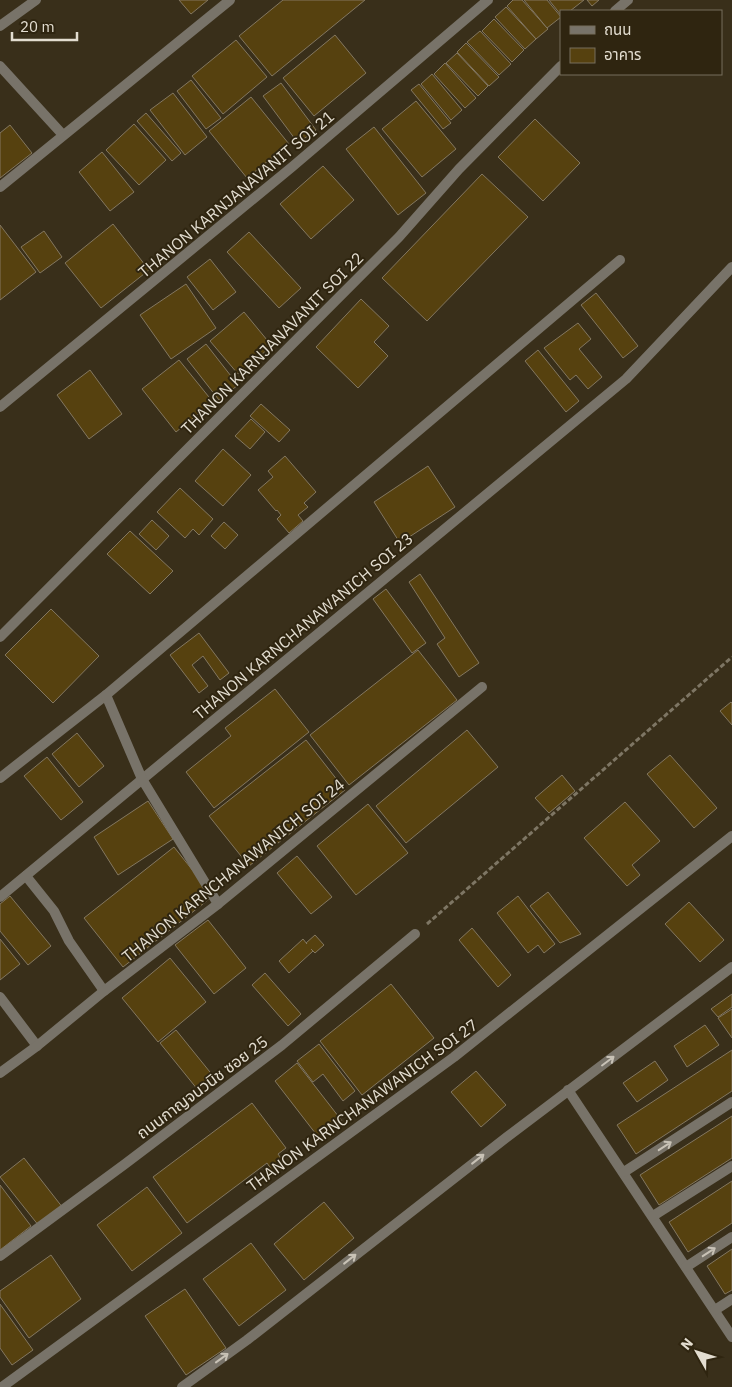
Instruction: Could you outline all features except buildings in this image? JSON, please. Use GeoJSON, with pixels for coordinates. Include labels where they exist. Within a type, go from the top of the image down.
{"type":"FeatureCollection","features":[{"type":"Feature","properties":{"kind":"street"},"geometry":{"type":"LineString","coordinates":[[0,26],[36,0]]}},
{"type":"Feature","properties":{"kind":"street"},"geometry":{"type":"LineString","coordinates":[[0,186],[230,0]]}},
{"type":"Feature","properties":{"kind":"street","name":"THANON KARNJANAVANIT SOI 21"},"geometry":{"type":"LineString","coordinates":[[0,407],[292,167],[488,0]]}},
{"type":"Feature","properties":{"kind":"street"},"geometry":{"type":"LineString","coordinates":[[616,10],[628,0]]}},
{"type":"Feature","properties":{"kind":"street"},"geometry":{"type":"LineString","coordinates":[[0,66],[63,135]]}},
{"type":"Feature","properties":{"kind":"street","name":"THANON KARNJANAVANIT SOI 22"},"geometry":{"type":"LineString","coordinates":[[0,637],[399,237],[459,169],[560,67]]}},
{"type":"Feature","properties":{"kind":"street"},"geometry":{"type":"LineString","coordinates":[[0,778],[106,694],[620,260]]}},
{"type":"Feature","properties":{"kind":"street","name":"THANON KARNCHANAWANICH SOI 23"},"geometry":{"type":"LineString","coordinates":[[0,897],[626,379],[732,267]]}},
{"type":"Feature","properties":{"kind":"street","name":"THANON KARNCHANAWANICH SOI 24"},"geometry":{"type":"LineString","coordinates":[[0,1073],[218,904],[482,687]]}},
{"type":"Feature","properties":{"kind":"street"},"geometry":{"type":"LineString","coordinates":[[106,694],[142,779],[218,904]]}},
{"type":"Feature","properties":{"kind":"street","name":"THANON KARNCHANAWANICH SOI 27"},"geometry":{"type":"LineString","coordinates":[[2,1387],[454,1057],[732,836]]}},
{"type":"Feature","properties":{"kind":"street"},"geometry":{"type":"LineString","coordinates":[[26,876],[54,911],[68,941],[104,991]]}},
{"type":"Feature","properties":{"kind":"street","name":"ถนนกาญจนวนิช ซอย 25"},"geometry":{"type":"LineString","coordinates":[[0,1256],[126,1164],[282,1045],[415,934]]}},
{"type":"Feature","properties":{"kind":"street"},"geometry":{"type":"LineString","coordinates":[[182,1387],[247,1340],[568,1090],[732,967]]}},
{"type":"Feature","properties":{"kind":"street"},"geometry":{"type":"LineString","coordinates":[[0,997],[37,1046]]}},
{"type":"Feature","properties":{"kind":"street"},"geometry":{"type":"LineString","coordinates":[[568,1090],[732,1337]]}},
{"type":"Feature","properties":{"kind":"street"},"geometry":{"type":"LineString","coordinates":[[624,1172],[732,1102]]}},
{"type":"Feature","properties":{"kind":"street"},"geometry":{"type":"LineString","coordinates":[[653,1216],[732,1166]]}},
{"type":"Feature","properties":{"kind":"street"},"geometry":{"type":"LineString","coordinates":[[686,1267],[732,1237]]}},
{"type":"Feature","properties":{"kind":"street"},"geometry":{"type":"LineString","coordinates":[[715,1310],[732,1299]]}},
{"type":"Feature","properties":{"kind":"path"},"geometry":{"type":"LineString","coordinates":[[415,934],[732,657]]}}]}
